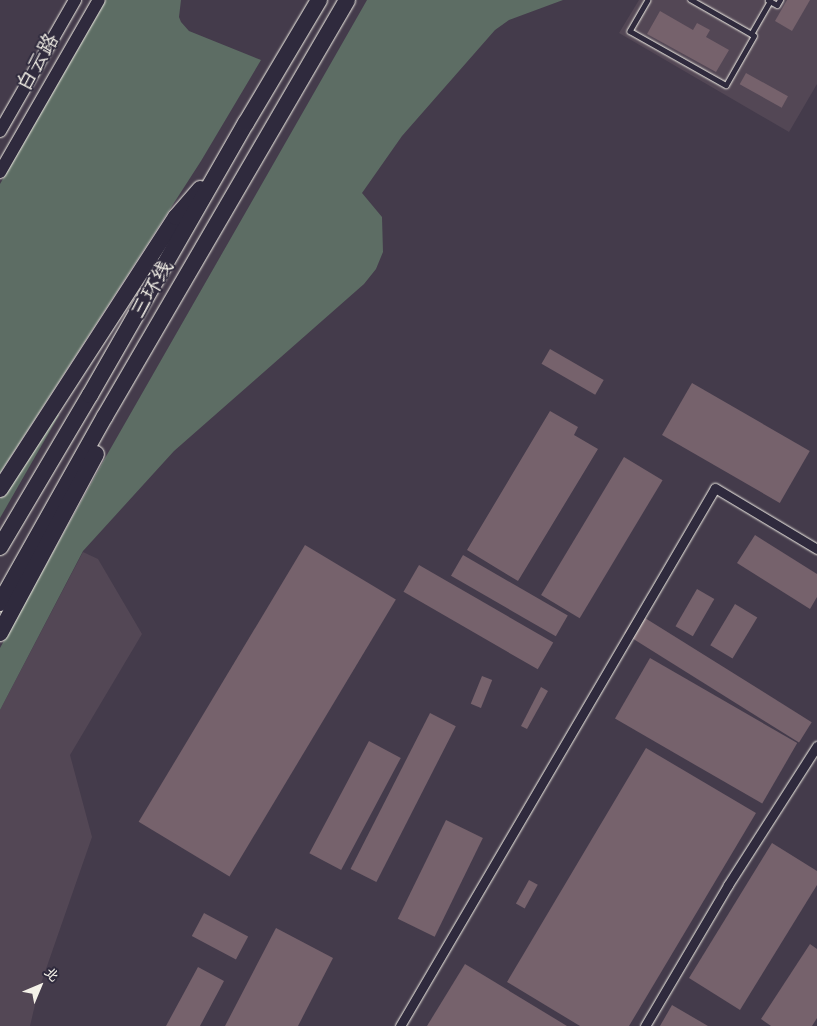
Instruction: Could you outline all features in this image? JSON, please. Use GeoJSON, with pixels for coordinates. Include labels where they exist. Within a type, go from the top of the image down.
{"type":"FeatureCollection","features":[{"type":"Feature","properties":{"kind":"highway","name":"三环线"},"geometry":{"type":"LineString","coordinates":[[0,547],[246,122],[319,0]]}},
{"type":"Feature","properties":{"kind":"highway","name":"三环线"},"geometry":{"type":"LineString","coordinates":[[0,604],[105,416],[347,0]]}},
{"type":"Feature","properties":{"kind":"highway"},"geometry":{"type":"LineString","coordinates":[[0,489],[176,217],[221,165]]}},
{"type":"Feature","properties":{"kind":"highway"},"geometry":{"type":"LineString","coordinates":[[0,633],[96,456],[105,416]]}},
{"type":"Feature","properties":{"kind":"street","name":"白云路"},"geometry":{"type":"LineString","coordinates":[[0,131],[75,0]]}},
{"type":"Feature","properties":{"kind":"street","name":"白云路"},"geometry":{"type":"LineString","coordinates":[[0,172],[99,0]]}},
{"type":"Feature","properties":{"kind":"street"},"geometry":{"type":"LineString","coordinates":[[400,1026],[715,488],[817,549]]}},
{"type":"Feature","properties":{"kind":"street"},"geometry":{"type":"LineString","coordinates":[[645,1026],[728,886],[817,746]]}},
{"type":"Feature","properties":{"kind":"lane"},"geometry":{"type":"LineString","coordinates":[[648,0],[630,31],[726,85],[754,36],[691,0]]}},
{"type":"Feature","properties":{"kind":"lane"},"geometry":{"type":"LineString","coordinates":[[751,34],[769,0],[777,5],[780,0]]}},
{"type":"Feature","properties":{"kind":"shaded area"},"geometry":{"type":"Polygon","coordinates":[[[639,0],[817,0],[817,84],[789,132],[619,33],[639,0]]]}},
{"type":"Feature","properties":{"kind":"shaded area"},"geometry":{"type":"Polygon","coordinates":[[[83,552],[98,559],[142,634],[70,755],[92,837],[38,992],[30,1026],[0,1026],[0,710],[83,552]]]}},
{"type":"Feature","properties":{"kind":"green space"},"geometry":{"type":"Polygon","coordinates":[[[106,0],[181,0],[179,17],[189,31],[261,60],[201,161],[0,473],[0,184],[106,0]]]}},
{"type":"Feature","properties":{"kind":"green space"},"geometry":{"type":"Polygon","coordinates":[[[367,0],[563,0],[509,20],[495,30],[402,136],[362,193],[382,217],[383,252],[376,269],[364,284],[174,451],[83,551],[0,710],[0,648],[104,460],[367,0]]]}},
{"type":"Feature","properties":{"kind":"green space"},"geometry":{"type":"Polygon","coordinates":[[[55,412],[59,415],[0,518],[0,499],[55,412]]]}},
{"type":"Feature","properties":{"kind":"building"},"geometry":{"type":"Polygon","coordinates":[[[787,0],[810,0],[792,31],[775,21],[787,0]]]}},
{"type":"Feature","properties":{"kind":"building"},"geometry":{"type":"Polygon","coordinates":[[[660,11],[693,30],[697,23],[710,30],[706,37],[729,50],[716,72],[647,34],[660,11]]]}},
{"type":"Feature","properties":{"kind":"building"},"geometry":{"type":"Polygon","coordinates":[[[746,73],[788,96],[782,108],[740,84],[746,73]]]}},
{"type":"Feature","properties":{"kind":"building"},"geometry":{"type":"Polygon","coordinates":[[[550,349],[604,380],[595,395],[542,364],[550,349]]]}},
{"type":"Feature","properties":{"kind":"building"},"geometry":{"type":"Polygon","coordinates":[[[692,383],[810,451],[780,503],[662,435],[692,383]]]}},
{"type":"Feature","properties":{"kind":"building"},"geometry":{"type":"Polygon","coordinates":[[[550,411],[578,427],[574,435],[598,449],[518,581],[467,550],[550,411]]]}},
{"type":"Feature","properties":{"kind":"building"},"geometry":{"type":"Polygon","coordinates":[[[624,457],[663,480],[580,618],[541,595],[624,457]]]}},
{"type":"Feature","properties":{"kind":"building"},"geometry":{"type":"Polygon","coordinates":[[[755,535],[817,574],[817,597],[810,609],[737,563],[755,535]]]}},
{"type":"Feature","properties":{"kind":"building"},"geometry":{"type":"Polygon","coordinates":[[[305,545],[396,600],[230,876],[139,822],[305,545]]]}},
{"type":"Feature","properties":{"kind":"building"},"geometry":{"type":"Polygon","coordinates":[[[463,555],[568,616],[556,636],[451,576],[463,555]]]}},
{"type":"Feature","properties":{"kind":"building"},"geometry":{"type":"Polygon","coordinates":[[[419,565],[553,642],[538,669],[404,592],[419,565]]]}},
{"type":"Feature","properties":{"kind":"building"},"geometry":{"type":"Polygon","coordinates":[[[697,589],[714,599],[693,636],[676,626],[697,589]]]}},
{"type":"Feature","properties":{"kind":"building"},"geometry":{"type":"Polygon","coordinates":[[[735,604],[757,617],[733,659],[710,645],[735,604]]]}},
{"type":"Feature","properties":{"kind":"building"},"geometry":{"type":"Polygon","coordinates":[[[637,613],[812,722],[799,743],[624,633],[637,613]]]}},
{"type":"Feature","properties":{"kind":"building"},"geometry":{"type":"Polygon","coordinates":[[[650,658],[797,743],[762,804],[615,719],[650,658]]]}},
{"type":"Feature","properties":{"kind":"building"},"geometry":{"type":"Polygon","coordinates":[[[482,676],[492,680],[481,708],[471,704],[482,676]]]}},
{"type":"Feature","properties":{"kind":"building"},"geometry":{"type":"Polygon","coordinates":[[[541,687],[548,691],[527,729],[521,726],[541,687]]]}},
{"type":"Feature","properties":{"kind":"building"},"geometry":{"type":"Polygon","coordinates":[[[430,713],[456,726],[376,882],[351,869],[430,713]]]}},
{"type":"Feature","properties":{"kind":"building"},"geometry":{"type":"Polygon","coordinates":[[[369,741],[401,758],[341,870],[309,853],[369,741]]]}},
{"type":"Feature","properties":{"kind":"building"},"geometry":{"type":"Polygon","coordinates":[[[646,748],[756,813],[629,1026],[580,1026],[507,982],[646,748]]]}},
{"type":"Feature","properties":{"kind":"building"},"geometry":{"type":"Polygon","coordinates":[[[446,820],[483,838],[435,937],[398,919],[446,820]]]}},
{"type":"Feature","properties":{"kind":"building"},"geometry":{"type":"Polygon","coordinates":[[[772,843],[817,871],[817,885],[740,1010],[689,978],[772,843]]]}},
{"type":"Feature","properties":{"kind":"building"},"geometry":{"type":"Polygon","coordinates":[[[529,880],[538,885],[525,908],[516,904],[529,880]]]}},
{"type":"Feature","properties":{"kind":"building"},"geometry":{"type":"Polygon","coordinates":[[[204,913],[248,936],[236,959],[192,936],[204,913]]]}},
{"type":"Feature","properties":{"kind":"building"},"geometry":{"type":"Polygon","coordinates":[[[276,928],[333,958],[298,1026],[225,1026],[276,928]]]}},
{"type":"Feature","properties":{"kind":"building"},"geometry":{"type":"Polygon","coordinates":[[[810,944],[817,949],[817,1018],[812,1026],[771,1026],[761,1019],[810,944]]]}},
{"type":"Feature","properties":{"kind":"building"},"geometry":{"type":"Polygon","coordinates":[[[465,964],[567,1026],[427,1026],[465,964]]]}},
{"type":"Feature","properties":{"kind":"building"},"geometry":{"type":"Polygon","coordinates":[[[198,967],[224,981],[200,1026],[166,1026],[198,967]]]}},
{"type":"Feature","properties":{"kind":"building"},"geometry":{"type":"Polygon","coordinates":[[[672,1005],[708,1026],[660,1026],[672,1005]]]}}]}
